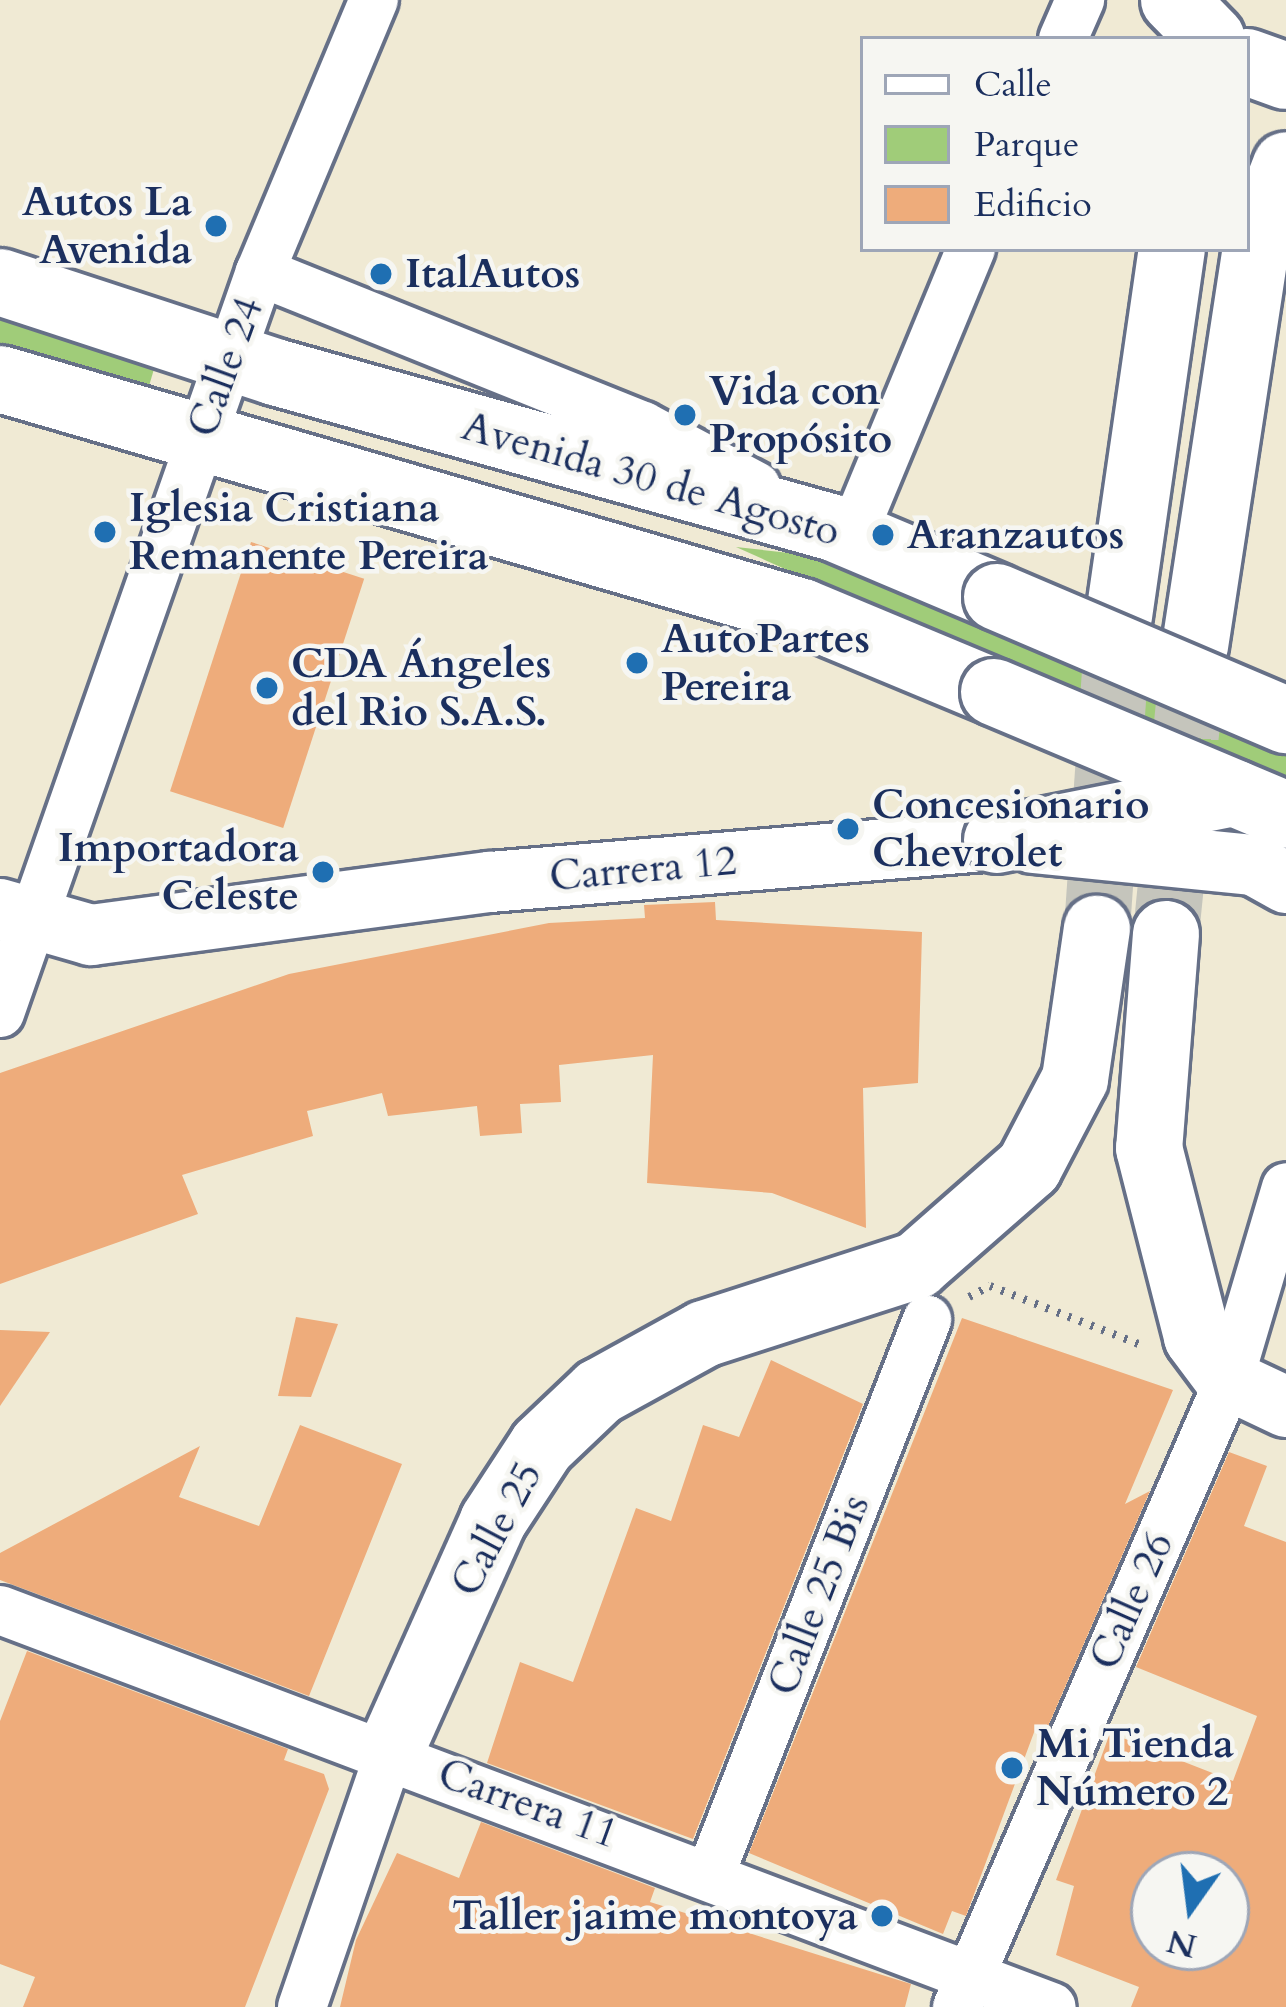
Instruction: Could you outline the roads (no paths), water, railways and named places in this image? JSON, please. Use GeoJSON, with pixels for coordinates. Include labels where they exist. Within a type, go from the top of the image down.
{"type":"FeatureCollection","features":[{"type":"Feature","properties":{"kind":"main road"},"geometry":{"type":"LineString","coordinates":[[1174,0],[1209,36]]}},
{"type":"Feature","properties":{"kind":"main road"},"geometry":{"type":"LineString","coordinates":[[1250,63],[1286,76]]}},
{"type":"Feature","properties":{"kind":"main road"},"geometry":{"type":"LineString","coordinates":[[1195,646],[1257,241],[1286,165]]}},
{"type":"Feature","properties":{"kind":"main road"},"geometry":{"type":"LineString","coordinates":[[1119,616],[1172,252]]}},
{"type":"Feature","properties":{"kind":"main road","name":"Avenida 30 de Agosto"},"geometry":{"type":"LineString","coordinates":[[0,282],[229,358],[843,532],[1286,720]]}},
{"type":"Feature","properties":{"kind":"main road","name":"Avenida 30 de Agosto"},"geometry":{"type":"LineString","coordinates":[[0,379],[802,612],[1260,804]]}},
{"type":"Feature","properties":{"kind":"main road"},"geometry":{"type":"LineString","coordinates":[[997,840],[1260,804]]}},
{"type":"Feature","properties":{"kind":"main road","name":"Calle 25"},"geometry":{"type":"LineString","coordinates":[[389,1754],[493,1521],[542,1446],[599,1392],[704,1334],[922,1293],[1058,1120],[1096,928]]}},
{"type":"Feature","properties":{"kind":"main road"},"geometry":{"type":"LineString","coordinates":[[1166,934],[1150,1148],[1197,1337],[1257,1394]]}},
{"type":"Feature","properties":{"kind":"street","name":"Calle 24"},"geometry":{"type":"LineString","coordinates":[[5,994],[17,915],[260,272],[374,0]]}},
{"type":"Feature","properties":{"kind":"street"},"geometry":{"type":"LineString","coordinates":[[1064,36],[1080,0]]}},
{"type":"Feature","properties":{"kind":"street"},"geometry":{"type":"LineString","coordinates":[[260,272],[644,426],[843,532],[969,252]]}},
{"type":"Feature","properties":{"kind":"street","name":"Carrera 12"},"geometry":{"type":"LineString","coordinates":[[17,915],[91,935],[490,882],[997,840],[1254,865],[1286,883]]}},
{"type":"Feature","properties":{"kind":"street","name":"Calle 26"},"geometry":{"type":"LineString","coordinates":[[963,1993],[1257,1394],[1286,1187]]}},
{"type":"Feature","properties":{"kind":"street","name":"Calle 25 Bis"},"geometry":{"type":"LineString","coordinates":[[712,1870],[922,1293]]}},
{"type":"Feature","properties":{"kind":"street","name":"Carrera 11"},"geometry":{"type":"LineString","coordinates":[[0,1610],[712,1870],[963,1993],[1052,2007]]}},
{"type":"Feature","properties":{"kind":"street","name":"Calle 25"},"geometry":{"type":"LineString","coordinates":[[302,2007],[389,1754]]}},
{"type":"Feature","properties":{"kind":"tunnel"},"geometry":{"type":"LineString","coordinates":[[1097,929],[1119,616]]}},
{"type":"Feature","properties":{"kind":"tunnel"},"geometry":{"type":"LineString","coordinates":[[1166,934],[1195,646]]}},
{"type":"Feature","properties":{"kind":"place","name":"Autos La Avenida"},"geometry":{"type":"Point","coordinates":[216,226]}},
{"type":"Feature","properties":{"kind":"place","name":"ItalAutos"},"geometry":{"type":"Point","coordinates":[381,274]}},
{"type":"Feature","properties":{"kind":"place","name":"Vida con Propósito"},"geometry":{"type":"Point","coordinates":[685,415]}},
{"type":"Feature","properties":{"kind":"place","name":"Iglesia Cristiana Remanente Pereira"},"geometry":{"type":"Point","coordinates":[105,532]}},
{"type":"Feature","properties":{"kind":"place","name":"Aranzautos"},"geometry":{"type":"Point","coordinates":[883,535]}},
{"type":"Feature","properties":{"kind":"place","name":"AutoPartes Pereira"},"geometry":{"type":"Point","coordinates":[637,663]}},
{"type":"Feature","properties":{"kind":"place","name":"CDA Ángeles del Rio S.A.S."},"geometry":{"type":"Point","coordinates":[267,688]}},
{"type":"Feature","properties":{"kind":"place","name":"Concesionario Chevrolet"},"geometry":{"type":"Point","coordinates":[848,829]}},
{"type":"Feature","properties":{"kind":"place","name":"Importadora Celeste"},"geometry":{"type":"Point","coordinates":[323,872]}},
{"type":"Feature","properties":{"kind":"place","name":"Mi Tienda Número 2"},"geometry":{"type":"Point","coordinates":[1012,1768]}},
{"type":"Feature","properties":{"kind":"place","name":"Taller jaime montoya"},"geometry":{"type":"Point","coordinates":[882,1916]}}]}
